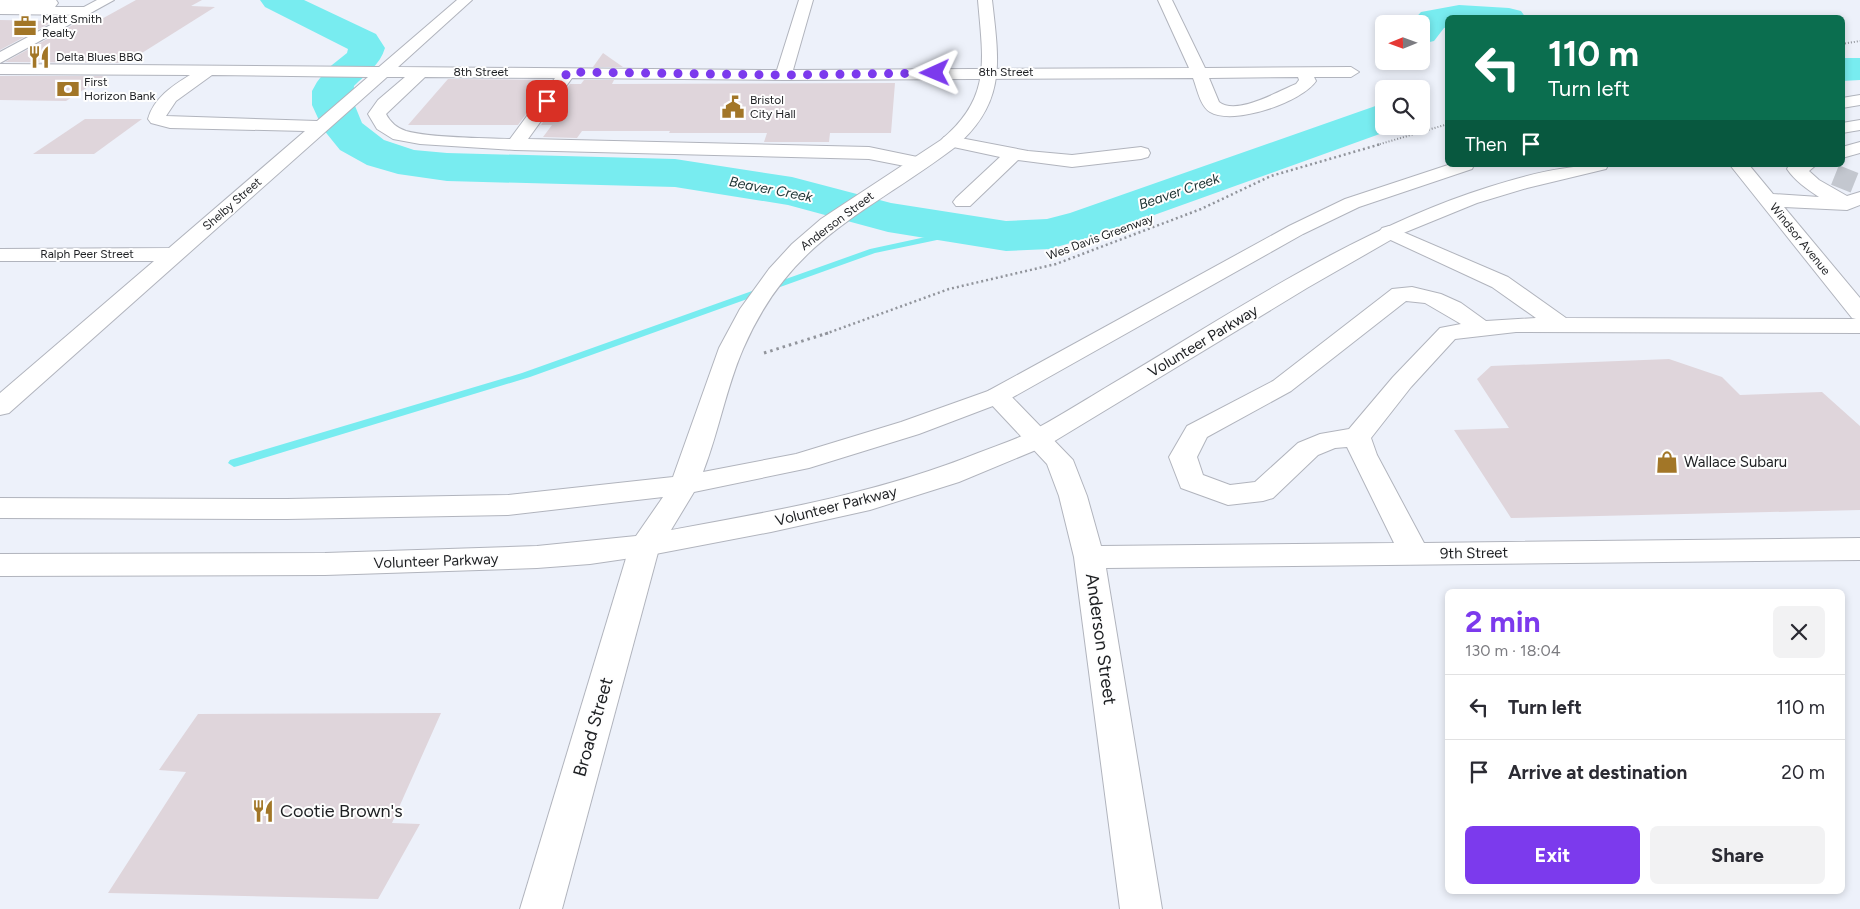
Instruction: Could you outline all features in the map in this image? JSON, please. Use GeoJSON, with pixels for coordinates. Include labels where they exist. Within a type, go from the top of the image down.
{"type":"FeatureCollection","features":[{"type":"Feature","properties":{"kind":"main road"},"geometry":{"type":"LineString","coordinates":[[0,58],[107,0]]}},
{"type":"Feature","properties":{"kind":"main road","name":"Shelby Street"},"geometry":{"type":"LineString","coordinates":[[0,407],[321,126],[342,107],[375,71],[464,0]]}},
{"type":"Feature","properties":{"kind":"main road"},"geometry":{"type":"LineString","coordinates":[[784,75],[806,0]]}},
{"type":"Feature","properties":{"kind":"main road","name":"Anderson Street"},"geometry":{"type":"LineString","coordinates":[[645,545],[683,485],[724,363],[746,317],[786,262],[807,241],[950,141],[972,120],[989,86],[990,72],[985,0]]}},
{"type":"Feature","properties":{"kind":"main road"},"geometry":{"type":"LineString","coordinates":[[1165,0],[1200,72],[1212,104],[1216,109],[1228,111],[1250,109],[1302,87],[1308,81],[1303,72]]}},
{"type":"Feature","properties":{"kind":"main road"},"geometry":{"type":"LineString","coordinates":[[0,2],[51,3],[44,11]]}},
{"type":"Feature","properties":{"kind":"main road"},"geometry":{"type":"LineString","coordinates":[[0,10],[86,11]]}},
{"type":"Feature","properties":{"kind":"main road","name":"8th Street"},"geometry":{"type":"LineString","coordinates":[[0,69],[784,75],[990,72],[1351,72]]}},
{"type":"Feature","properties":{"kind":"main road"},"geometry":{"type":"LineString","coordinates":[[209,70],[164,103],[158,112],[157,119],[170,123],[321,126]]}},
{"type":"Feature","properties":{"kind":"main road"},"geometry":{"type":"LineString","coordinates":[[422,72],[380,109],[377,114],[383,125],[399,135],[420,139],[516,144],[869,153],[920,163]]}},
{"type":"Feature","properties":{"kind":"main road"},"geometry":{"type":"LineString","coordinates":[[516,144],[568,72]]}},
{"type":"Feature","properties":{"kind":"main road"},"geometry":{"type":"LineString","coordinates":[[1845,102],[1860,100]]}},
{"type":"Feature","properties":{"kind":"main road"},"geometry":{"type":"LineString","coordinates":[[342,107],[380,109]]}},
{"type":"Feature","properties":{"kind":"main road"},"geometry":{"type":"LineString","coordinates":[[950,141],[1014,154],[1072,161],[1141,152]]}},
{"type":"Feature","properties":{"kind":"main road"},"geometry":{"type":"LineString","coordinates":[[962,202],[1014,154]]}},
{"type":"Feature","properties":{"kind":"main road"},"geometry":{"type":"LineString","coordinates":[[0,508],[287,509],[508,505],[683,485],[799,462],[910,428],[996,396],[1065,360],[1296,230],[1352,203],[1459,167]]}},
{"type":"Feature","properties":{"kind":"main road","name":"Volunteer Parkway"},"geometry":{"type":"LineString","coordinates":[[0,566],[325,564],[463,560],[590,553],[771,522],[870,500],[949,475],[1038,438],[1299,283],[1389,232],[1470,198],[1521,183],[1589,167]]}},
{"type":"Feature","properties":{"kind":"main road"},"geometry":{"type":"LineString","coordinates":[[1802,167],[1796,169],[1809,167]]}},
{"type":"Feature","properties":{"kind":"main road"},"geometry":{"type":"LineString","coordinates":[[1763,182],[1822,167]]}},
{"type":"Feature","properties":{"kind":"main road"},"geometry":{"type":"LineString","coordinates":[[1763,182],[1853,201],[1843,167]]}},
{"type":"Feature","properties":{"kind":"main road","name":"Windsor Avenue"},"geometry":{"type":"LineString","coordinates":[[1763,182],[1860,313]]}},
{"type":"Feature","properties":{"kind":"main road"},"geometry":{"type":"LineString","coordinates":[[1389,232],[1500,282],[1562,326]]}},
{"type":"Feature","properties":{"kind":"main road","name":"Ralph Peer Street"},"geometry":{"type":"LineString","coordinates":[[0,255],[174,254]]}},
{"type":"Feature","properties":{"kind":"main road"},"geometry":{"type":"LineString","coordinates":[[1481,329],[1462,313],[1436,298],[1416,292],[1400,294],[1282,386],[1196,432],[1183,457],[1192,481],[1228,496],[1263,491],[1308,449],[1330,440],[1357,437],[1402,382],[1448,334],[1516,325],[1860,326]]}},
{"type":"Feature","properties":{"kind":"main road","name":"Anderson Street"},"geometry":{"type":"LineString","coordinates":[[996,396],[1059,460],[1066,474],[1089,557],[1141,909]]}},
{"type":"Feature","properties":{"kind":"main road"},"geometry":{"type":"LineString","coordinates":[[1357,437],[1364,455],[1414,554]]}},
{"type":"Feature","properties":{"kind":"main road","name":"Broad Street"},"geometry":{"type":"LineString","coordinates":[[541,909],[645,545]]}},
{"type":"Feature","properties":{"kind":"main road","name":"9th Street"},"geometry":{"type":"LineString","coordinates":[[1089,557],[1860,549]]}},
{"type":"Feature","properties":{"kind":"path"},"geometry":{"type":"LineString","coordinates":[[1845,44],[1860,41]]}},
{"type":"Feature","properties":{"kind":"path","name":"Wes Davis Greenway"},"geometry":{"type":"LineString","coordinates":[[724,363],[792,346],[949,289],[1056,264],[1201,209],[1271,176],[1322,159],[1445,125]]}},
{"type":"Feature","properties":{"kind":"building"},"geometry":{"type":"Polygon","coordinates":[[[136,0],[202,0],[191,6],[215,7],[126,63],[5,62],[80,21],[98,21],[136,0]]]}},
{"type":"Feature","properties":{"kind":"building"},"geometry":{"type":"Polygon","coordinates":[[[0,20],[54,21],[0,50],[0,20]]]}},
{"type":"Feature","properties":{"kind":"building"},"geometry":{"type":"Polygon","coordinates":[[[603,53],[623,67],[593,67],[603,53]]]}},
{"type":"Feature","properties":{"kind":"building","name":"First Horizon Bank"},"geometry":{"type":"Polygon","coordinates":[[[0,76],[105,76],[66,101],[0,100],[0,76]]]}},
{"type":"Feature","properties":{"kind":"building"},"geometry":{"type":"Polygon","coordinates":[[[448,79],[551,80],[518,125],[408,125],[448,79]]]}},
{"type":"Feature","properties":{"kind":"building","name":"Bristol City Hall"},"geometry":{"type":"Polygon","coordinates":[[[584,80],[614,80],[612,84],[895,83],[891,133],[830,133],[829,142],[764,142],[767,133],[669,133],[670,131],[582,131],[577,138],[543,137],[552,125],[541,125],[570,84],[581,84],[584,80]]]}},
{"type":"Feature","properties":{"kind":"building"},"geometry":{"type":"Polygon","coordinates":[[[85,119],[142,119],[94,154],[33,154],[85,119]]]}},
{"type":"Feature","properties":{"kind":"building","name":"Wallace Subaru"},"geometry":{"type":"Polygon","coordinates":[[[1669,359],[1722,377],[1740,395],[1822,392],[1860,426],[1860,510],[1511,518],[1454,430],[1509,428],[1477,379],[1491,366],[1669,359]]]}},
{"type":"Feature","properties":{"kind":"building","name":"Cootie Brown's"},"geometry":{"type":"Polygon","coordinates":[[[441,713],[392,823],[420,824],[378,899],[108,893],[186,772],[159,770],[198,714],[441,713]]]}},
{"type":"Feature","properties":{"kind":"waterway","name":"Beaver Creek"},"geometry":{"type":"LineString","coordinates":[[277,0],[363,42],[367,48],[365,54],[357,64],[336,82],[332,91],[332,101],[344,129],[355,141],[382,156],[414,163],[447,167],[675,173],[792,191],[888,217],[1006,236],[1050,234],[1087,223],[1375,121]]}},
{"type":"Feature","properties":{"kind":"waterway","name":"Beaver Creek"},"geometry":{"type":"LineString","coordinates":[[1430,22],[1433,19],[1445,17]]}},
{"type":"Feature","properties":{"kind":"waterway","name":"Beaver Creek"},"geometry":{"type":"LineString","coordinates":[[1845,70],[1860,69]]}},
{"type":"Feature","properties":{"kind":"waterway"},"geometry":{"type":"LineString","coordinates":[[234,463],[526,375],[873,251],[972,230]]}},
{"type":"Feature","properties":{"kind":"tunnel"},"geometry":{"type":"LineString","coordinates":[[1835,175],[1860,185]]}},
{"type":"Feature","properties":{"kind":"place","name":"Matt Smith Realty"},"geometry":{"type":"Point","coordinates":[25,26]}},
{"type":"Feature","properties":{"kind":"place","name":"Delta Blues BBQ"},"geometry":{"type":"Point","coordinates":[39,57]}},
{"type":"Feature","properties":{"kind":"place","name":"First Horizon Bank"},"geometry":{"type":"Point","coordinates":[68,89]}},
{"type":"Feature","properties":{"kind":"place","name":"Bristol City Hall"},"geometry":{"type":"Point","coordinates":[733,107]}},
{"type":"Feature","properties":{"kind":"place","name":"Wallace Subaru"},"geometry":{"type":"Point","coordinates":[1667,462]}},
{"type":"Feature","properties":{"kind":"place","name":"Cootie Brown's"},"geometry":{"type":"Point","coordinates":[263,811]}},
{"type":"Feature","properties":{"kind":"route"},"geometry":{"type":"LineString","coordinates":[[547,101],[568,72],[784,75],[935,73]]}}]}
